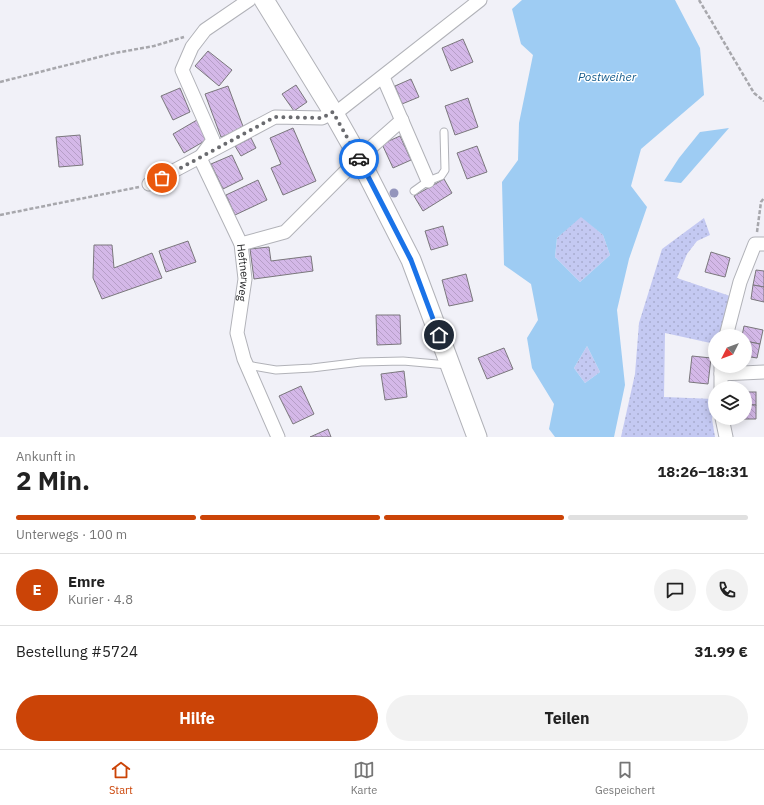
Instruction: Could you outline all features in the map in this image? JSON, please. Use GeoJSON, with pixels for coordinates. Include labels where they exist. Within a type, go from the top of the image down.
{"type":"FeatureCollection","features":[{"type":"Feature","properties":{"kind":"street"},"geometry":{"type":"LineString","coordinates":[[200,158],[213,140],[182,70],[192,47],[205,30],[249,0]]}},
{"type":"Feature","properties":{"kind":"street"},"geometry":{"type":"LineString","coordinates":[[264,0],[333,112],[359,158],[411,260],[477,437]]}},
{"type":"Feature","properties":{"kind":"street"},"geometry":{"type":"LineString","coordinates":[[149,184],[275,117],[322,118],[341,109],[480,0]]}},
{"type":"Feature","properties":{"kind":"street"},"geometry":{"type":"LineString","coordinates":[[383,76],[428,181]]}},
{"type":"Feature","properties":{"kind":"street"},"geometry":{"type":"LineString","coordinates":[[241,244],[286,232],[359,158],[402,120]]}},
{"type":"Feature","properties":{"kind":"street","name":"Heftnerweg"},"geometry":{"type":"LineString","coordinates":[[200,158],[241,244],[245,279],[237,333],[247,365],[278,437]]}},
{"type":"Feature","properties":{"kind":"street"},"geometry":{"type":"LineString","coordinates":[[728,329],[740,282],[760,244]]}},
{"type":"Feature","properties":{"kind":"street"},"geometry":{"type":"LineString","coordinates":[[752,371],[764,372]]}},
{"type":"Feature","properties":{"kind":"street"},"geometry":{"type":"LineString","coordinates":[[723,425],[726,437]]}},
{"type":"Feature","properties":{"kind":"lane"},"geometry":{"type":"LineString","coordinates":[[414,191],[428,181],[441,176],[445,170],[444,132]]}},
{"type":"Feature","properties":{"kind":"lane"},"geometry":{"type":"LineString","coordinates":[[247,365],[276,370],[312,368],[361,362],[403,362],[450,365]]}},
{"type":"Feature","properties":{"kind":"path"},"geometry":{"type":"LineString","coordinates":[[699,0],[754,93],[764,101]]}},
{"type":"Feature","properties":{"kind":"path"},"geometry":{"type":"LineString","coordinates":[[0,82],[115,53],[154,46],[205,30]]}},
{"type":"Feature","properties":{"kind":"path"},"geometry":{"type":"LineString","coordinates":[[0,216],[149,184]]}},
{"type":"Feature","properties":{"kind":"path"},"geometry":{"type":"LineString","coordinates":[[760,244],[761,202],[764,198]]}},
{"type":"Feature","properties":{"kind":"shaded area"},"geometry":{"type":"Polygon","coordinates":[[[581,216],[603,235],[610,255],[580,282],[555,257],[557,238],[581,216]]]}},
{"type":"Feature","properties":{"kind":"shaded area"},"geometry":{"type":"Polygon","coordinates":[[[704,218],[710,235],[697,241],[687,254],[677,278],[730,296],[722,329],[708,329],[708,342],[665,333],[664,397],[708,399],[708,425],[713,425],[715,437],[621,437],[635,374],[639,323],[662,249],[704,218]]]}},
{"type":"Feature","properties":{"kind":"shaded area"},"geometry":{"type":"Polygon","coordinates":[[[587,346],[600,372],[585,383],[574,368],[587,346]]]}},
{"type":"Feature","properties":{"kind":"water","name":"Postweiher"},"geometry":{"type":"Polygon","coordinates":[[[522,0],[675,0],[700,48],[704,95],[641,149],[631,186],[647,207],[629,259],[617,310],[625,385],[614,437],[555,437],[549,429],[554,404],[532,368],[527,338],[538,320],[531,284],[504,265],[502,182],[518,160],[519,123],[533,55],[521,44],[512,9],[522,0]],[[581,217],[557,238],[555,257],[580,282],[610,255],[603,235],[581,217]],[[587,346],[574,368],[585,383],[600,372],[587,346]]]}},
{"type":"Feature","properties":{"kind":"water"},"geometry":{"type":"Polygon","coordinates":[[[729,128],[681,183],[664,181],[679,158],[700,132],[729,128]]]}},
{"type":"Feature","properties":{"kind":"building"},"geometry":{"type":"Polygon","coordinates":[[[463,39],[473,62],[451,71],[442,48],[463,39]]]}},
{"type":"Feature","properties":{"kind":"building"},"geometry":{"type":"Polygon","coordinates":[[[208,51],[232,70],[219,86],[195,66],[208,51]]]}},
{"type":"Feature","properties":{"kind":"building"},"geometry":{"type":"Polygon","coordinates":[[[411,79],[419,97],[402,104],[395,86],[411,79]]]}},
{"type":"Feature","properties":{"kind":"building"},"geometry":{"type":"Polygon","coordinates":[[[296,85],[307,102],[294,111],[282,94],[296,85]]]}},
{"type":"Feature","properties":{"kind":"building"},"geometry":{"type":"Polygon","coordinates":[[[228,86],[244,129],[221,137],[205,94],[228,86]]]}},
{"type":"Feature","properties":{"kind":"building"},"geometry":{"type":"Polygon","coordinates":[[[180,88],[190,112],[173,120],[161,96],[180,88]]]}},
{"type":"Feature","properties":{"kind":"building"},"geometry":{"type":"Polygon","coordinates":[[[468,98],[478,127],[455,135],[445,106],[468,98]]]}},
{"type":"Feature","properties":{"kind":"building"},"geometry":{"type":"Polygon","coordinates":[[[197,120],[208,139],[184,153],[173,134],[197,120]]]}},
{"type":"Feature","properties":{"kind":"building"},"geometry":{"type":"Polygon","coordinates":[[[293,128],[316,181],[283,195],[271,168],[281,164],[270,138],[293,128]]]}},
{"type":"Feature","properties":{"kind":"building"},"geometry":{"type":"Polygon","coordinates":[[[80,135],[83,165],[59,167],[56,137],[80,135]]]}},
{"type":"Feature","properties":{"kind":"building"},"geometry":{"type":"Polygon","coordinates":[[[400,136],[411,160],[393,168],[382,144],[400,136]]]}},
{"type":"Feature","properties":{"kind":"building"},"geometry":{"type":"Polygon","coordinates":[[[251,138],[256,148],[241,156],[235,146],[251,138]]]}},
{"type":"Feature","properties":{"kind":"building"},"geometry":{"type":"Polygon","coordinates":[[[477,146],[487,172],[467,179],[457,153],[477,146]]]}},
{"type":"Feature","properties":{"kind":"building"},"geometry":{"type":"Polygon","coordinates":[[[232,155],[243,179],[223,189],[211,164],[232,155]]]}},
{"type":"Feature","properties":{"kind":"building"},"geometry":{"type":"Polygon","coordinates":[[[444,179],[452,193],[423,211],[414,196],[444,179]]]}},
{"type":"Feature","properties":{"kind":"building"},"geometry":{"type":"Polygon","coordinates":[[[258,180],[267,200],[235,215],[226,195],[258,180]]]}},
{"type":"Feature","properties":{"kind":"building"},"geometry":{"type":"Polygon","coordinates":[[[443,226],[448,245],[431,250],[425,231],[443,226]]]}},
{"type":"Feature","properties":{"kind":"building"},"geometry":{"type":"Polygon","coordinates":[[[188,241],[196,262],[166,272],[159,251],[188,241]]]}},
{"type":"Feature","properties":{"kind":"building"},"geometry":{"type":"Polygon","coordinates":[[[94,245],[112,245],[114,268],[152,253],[162,278],[102,299],[93,278],[94,245]]]}},
{"type":"Feature","properties":{"kind":"building"},"geometry":{"type":"Polygon","coordinates":[[[269,247],[271,261],[311,256],[313,271],[254,279],[250,249],[269,247]]]}},
{"type":"Feature","properties":{"kind":"building"},"geometry":{"type":"Polygon","coordinates":[[[711,252],[730,258],[725,277],[705,272],[711,252]]]}},
{"type":"Feature","properties":{"kind":"building"},"geometry":{"type":"Polygon","coordinates":[[[756,270],[764,271],[764,287],[753,285],[756,270]]]}},
{"type":"Feature","properties":{"kind":"building"},"geometry":{"type":"Polygon","coordinates":[[[466,274],[473,301],[449,306],[442,280],[466,274]]]}},
{"type":"Feature","properties":{"kind":"building"},"geometry":{"type":"Polygon","coordinates":[[[753,285],[764,287],[764,302],[751,299],[753,285]]]}},
{"type":"Feature","properties":{"kind":"building"},"geometry":{"type":"Polygon","coordinates":[[[376,315],[400,315],[401,344],[377,345],[376,315]]]}},
{"type":"Feature","properties":{"kind":"building"},"geometry":{"type":"Polygon","coordinates":[[[744,326],[763,330],[760,344],[752,342],[752,329],[743,329],[744,326]]]}},
{"type":"Feature","properties":{"kind":"building"},"geometry":{"type":"Polygon","coordinates":[[[752,342],[760,344],[757,358],[752,357],[752,342]]]}},
{"type":"Feature","properties":{"kind":"building"},"geometry":{"type":"Polygon","coordinates":[[[504,348],[513,369],[487,379],[478,358],[504,348]]]}},
{"type":"Feature","properties":{"kind":"building"},"geometry":{"type":"Polygon","coordinates":[[[692,356],[708,358],[708,373],[709,373],[708,384],[689,382],[692,356]]]}},
{"type":"Feature","properties":{"kind":"building"},"geometry":{"type":"Polygon","coordinates":[[[404,371],[407,397],[385,400],[381,374],[404,371]]]}},
{"type":"Feature","properties":{"kind":"building"},"geometry":{"type":"Polygon","coordinates":[[[301,386],[314,414],[293,424],[279,396],[301,386]]]}},
{"type":"Feature","properties":{"kind":"building"},"geometry":{"type":"Polygon","coordinates":[[[752,392],[756,392],[756,405],[752,405],[752,392]]]}},
{"type":"Feature","properties":{"kind":"building"},"geometry":{"type":"Polygon","coordinates":[[[752,405],[756,405],[756,419],[752,419],[752,405]]]}},
{"type":"Feature","properties":{"kind":"building"},"geometry":{"type":"Polygon","coordinates":[[[328,429],[331,437],[310,437],[328,429]]]}},
{"type":"Feature","properties":{"kind":"way so far"},"geometry":{"type":"LineString","coordinates":[[162,178],[275,117],[322,118],[333,112],[359,159]]}},
{"type":"Feature","properties":{"kind":"route"},"geometry":{"type":"LineString","coordinates":[[359,159],[411,260],[439,335]]}}]}
